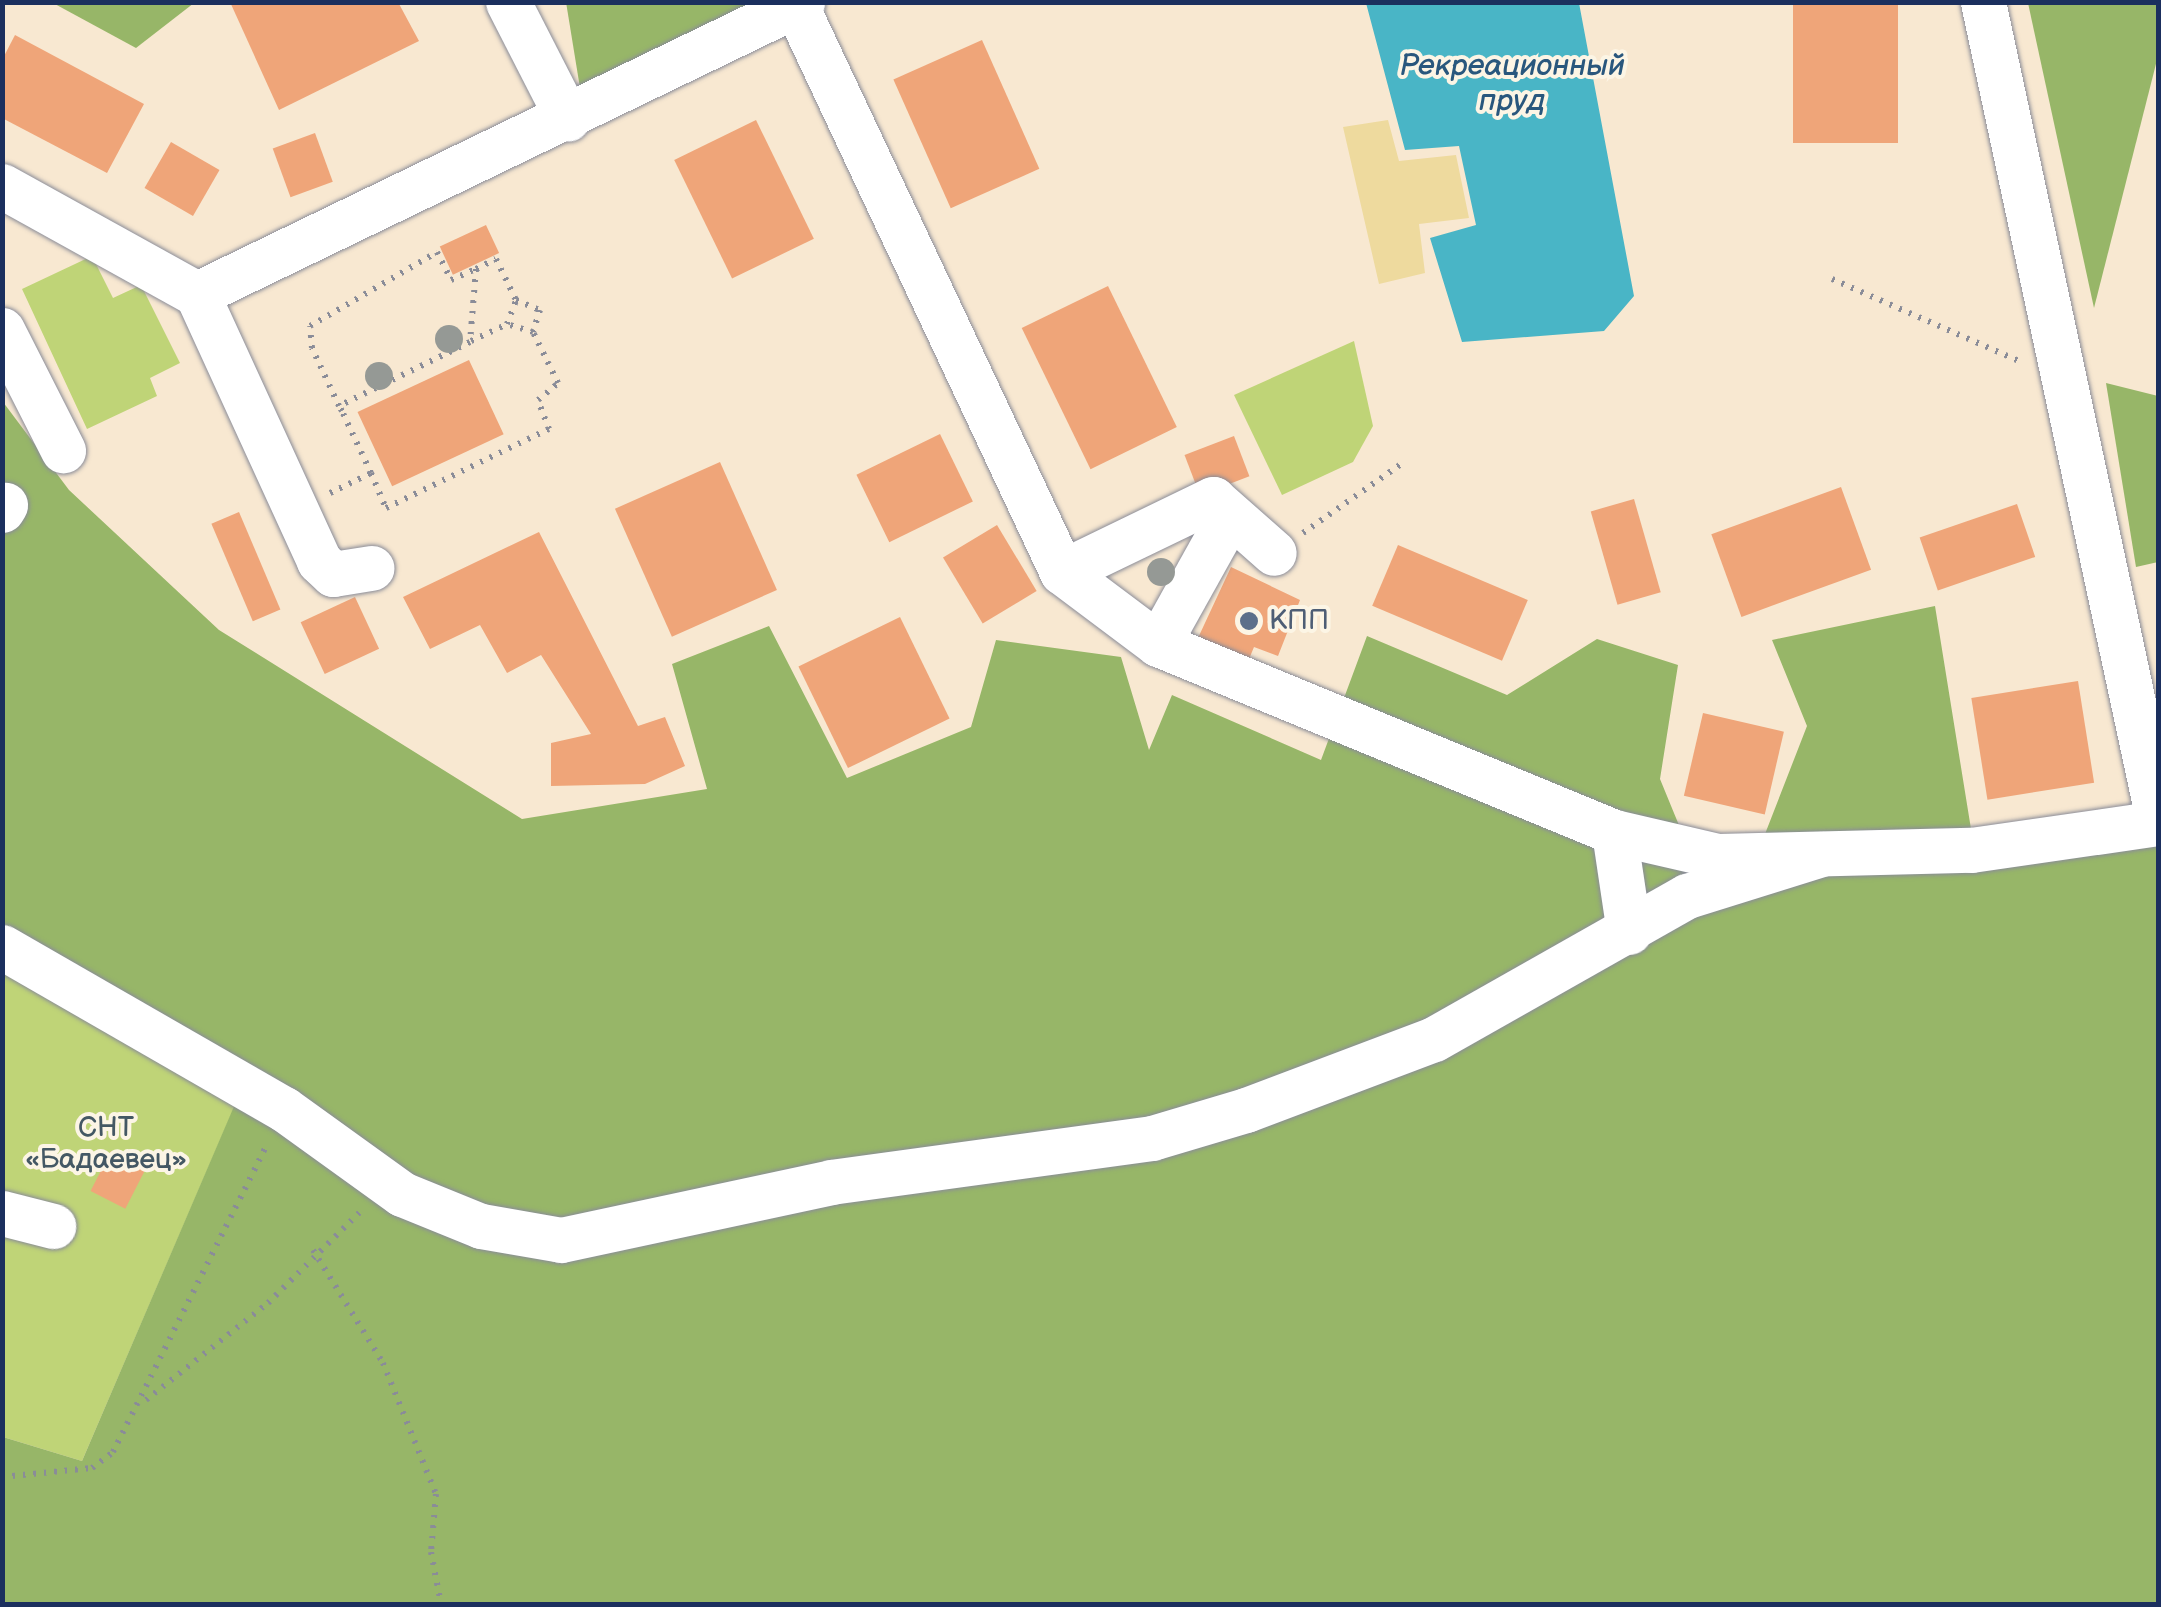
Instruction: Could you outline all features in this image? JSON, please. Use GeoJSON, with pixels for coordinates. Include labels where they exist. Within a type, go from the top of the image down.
{"type":"FeatureCollection","features":[{"type":"Feature","properties":{"kind":"street"},"geometry":{"type":"LineString","coordinates":[[508,2],[568,119]]}},
{"type":"Feature","properties":{"kind":"street"},"geometry":{"type":"LineString","coordinates":[[197,294],[568,119],[799,4],[1062,572],[1173,652],[1614,832],[1718,856],[1971,850],[2158,821],[1984,2]]}},
{"type":"Feature","properties":{"kind":"street"},"geometry":{"type":"LineString","coordinates":[[3,188],[197,294],[333,574],[372,568]]}},
{"type":"Feature","properties":{"kind":"street"},"geometry":{"type":"LineString","coordinates":[[2,330],[63,450]]}},
{"type":"Feature","properties":{"kind":"street"},"geometry":{"type":"LineString","coordinates":[[1062,572],[1213,500],[1227,520],[1274,553]]}},
{"type":"Feature","properties":{"kind":"street"},"geometry":{"type":"LineString","coordinates":[[1173,652],[1227,520]]}},
{"type":"Feature","properties":{"kind":"street"},"geometry":{"type":"LineString","coordinates":[[1614,832],[1629,932]]}},
{"type":"Feature","properties":{"kind":"street"},"geometry":{"type":"LineString","coordinates":[[2,948],[284,1109],[402,1194],[480,1226],[561,1240],[831,1182],[1152,1138],[1434,1039],[1687,896],[1822,854]]}},
{"type":"Feature","properties":{"kind":"street"},"geometry":{"type":"LineString","coordinates":[[2,1213],[53,1226]]}},
{"type":"Feature","properties":{"kind":"path"},"geometry":{"type":"LineString","coordinates":[[507,324],[532,332],[558,383],[538,400],[550,429],[386,508],[312,348],[321,312],[437,252],[451,280],[496,259],[516,300],[540,310],[532,332]]}},
{"type":"Feature","properties":{"kind":"path"},"geometry":{"type":"LineString","coordinates":[[470,342],[476,268]]}},
{"type":"Feature","properties":{"kind":"path"},"geometry":{"type":"LineString","coordinates":[[1832,279],[1968,345],[2065,376]]}},
{"type":"Feature","properties":{"kind":"path"},"geometry":{"type":"LineString","coordinates":[[339,406],[507,324],[516,300]]}},
{"type":"Feature","properties":{"kind":"path"},"geometry":{"type":"LineString","coordinates":[[1274,553],[1404,462]]}},
{"type":"Feature","properties":{"kind":"path"},"geometry":{"type":"LineString","coordinates":[[303,507],[371,473]]}},
{"type":"Feature","properties":{"kind":"path"},"geometry":{"type":"LineString","coordinates":[[2,1476],[92,1468],[141,1404],[284,1109]]}},
{"type":"Feature","properties":{"kind":"path"},"geometry":{"type":"LineString","coordinates":[[141,1404],[268,1304],[314,1250],[363,1209],[402,1194]]}},
{"type":"Feature","properties":{"kind":"path"},"geometry":{"type":"LineString","coordinates":[[314,1250],[383,1364],[436,1494],[431,1552],[441,1604]]}},
{"type":"Feature","properties":{"kind":"green space"},"geometry":{"type":"Polygon","coordinates":[[[566,2],[759,3],[580,88],[566,2]]]}},
{"type":"Feature","properties":{"kind":"green space"},"geometry":{"type":"Polygon","coordinates":[[[53,3],[194,3],[136,48],[53,3]]]}},
{"type":"Feature","properties":{"kind":"green space"},"geometry":{"type":"Polygon","coordinates":[[[2028,3],[2158,3],[2158,56],[2094,308],[2028,3]]]}},
{"type":"Feature","properties":{"kind":"green space"},"geometry":{"type":"Polygon","coordinates":[[[92,256],[113,298],[141,285],[180,363],[150,378],[157,396],[87,429],[22,289],[92,256]]]}},
{"type":"Feature","properties":{"kind":"green space"},"geometry":{"type":"Polygon","coordinates":[[[1354,341],[1373,426],[1353,462],[1282,495],[1234,395],[1354,341]]]}},
{"type":"Feature","properties":{"kind":"green space"},"geometry":{"type":"Polygon","coordinates":[[[2106,383],[2158,396],[2158,562],[2136,567],[2106,383]]]}},
{"type":"Feature","properties":{"kind":"green space"},"geometry":{"type":"Polygon","coordinates":[[[3,402],[69,490],[219,630],[522,819],[707,789],[672,664],[769,626],[847,778],[971,727],[996,640],[1121,657],[1149,750],[1172,695],[1321,760],[1367,636],[1507,695],[1597,639],[1678,665],[1660,779],[1683,835],[1765,834],[1807,726],[1772,640],[1935,606],[1971,829],[2158,803],[2158,1604],[3,1604],[3,1437],[82,1461],[238,1097],[3,971],[3,402]]]}},
{"type":"Feature","properties":{"kind":"green space","name":"СНТ «Бадаевец»"},"geometry":{"type":"Polygon","coordinates":[[[3,971],[239,1096],[82,1461],[3,1437],[3,971]]]}},
{"type":"Feature","properties":{"kind":"sand"},"geometry":{"type":"Polygon","coordinates":[[[1388,120],[1399,161],[1456,155],[1469,218],[1419,224],[1425,273],[1379,284],[1343,127],[1388,120]]]}},
{"type":"Feature","properties":{"kind":"water","name":"Рекреационный пруд"},"geometry":{"type":"Polygon","coordinates":[[[1366,3],[1579,3],[1634,296],[1604,331],[1462,342],[1430,238],[1476,225],[1459,146],[1405,150],[1366,3]]]}},
{"type":"Feature","properties":{"kind":"building"},"geometry":{"type":"Polygon","coordinates":[[[230,2],[398,2],[419,41],[279,110],[230,2]]]}},
{"type":"Feature","properties":{"kind":"building"},"geometry":{"type":"Polygon","coordinates":[[[1793,2],[1898,2],[1898,143],[1793,143],[1793,2]]]}},
{"type":"Feature","properties":{"kind":"building"},"geometry":{"type":"Polygon","coordinates":[[[15,35],[144,104],[107,173],[2,118],[2,60],[15,35]]]}},
{"type":"Feature","properties":{"kind":"building"},"geometry":{"type":"Polygon","coordinates":[[[982,40],[1039,169],[951,208],[893,79],[982,40]]]}},
{"type":"Feature","properties":{"kind":"building"},"geometry":{"type":"Polygon","coordinates":[[[756,120],[814,239],[732,279],[674,160],[756,120]]]}},
{"type":"Feature","properties":{"kind":"building"},"geometry":{"type":"Polygon","coordinates":[[[315,133],[333,182],[290,197],[273,148],[315,133]]]}},
{"type":"Feature","properties":{"kind":"building"},"geometry":{"type":"Polygon","coordinates":[[[171,142],[219,170],[193,216],[144,188],[171,142]]]}},
{"type":"Feature","properties":{"kind":"building"},"geometry":{"type":"Polygon","coordinates":[[[486,225],[499,253],[453,275],[440,247],[486,225]]]}},
{"type":"Feature","properties":{"kind":"building"},"geometry":{"type":"Polygon","coordinates":[[[1108,286],[1177,427],[1091,469],[1022,328],[1108,286]]]}},
{"type":"Feature","properties":{"kind":"building"},"geometry":{"type":"Polygon","coordinates":[[[469,360],[504,434],[392,486],[358,412],[469,360]]]}},
{"type":"Feature","properties":{"kind":"building"},"geometry":{"type":"Polygon","coordinates":[[[940,434],[973,501],[889,542],[856,475],[940,434]]]}},
{"type":"Feature","properties":{"kind":"building"},"geometry":{"type":"Polygon","coordinates":[[[1234,436],[1249,476],[1200,495],[1185,455],[1234,436]]]}},
{"type":"Feature","properties":{"kind":"building"},"geometry":{"type":"Polygon","coordinates":[[[720,462],[777,590],[672,637],[615,509],[720,462]]]}},
{"type":"Feature","properties":{"kind":"building"},"geometry":{"type":"Polygon","coordinates":[[[1841,487],[1871,570],[1741,617],[1711,534],[1841,487]]]}},
{"type":"Feature","properties":{"kind":"building"},"geometry":{"type":"Polygon","coordinates":[[[1634,499],[1661,592],[1617,605],[1591,511],[1634,499]]]}},
{"type":"Feature","properties":{"kind":"building"},"geometry":{"type":"Polygon","coordinates":[[[2017,504],[2035,557],[1938,590],[1920,538],[2017,504]]]}},
{"type":"Feature","properties":{"kind":"building"},"geometry":{"type":"Polygon","coordinates":[[[239,512],[280,610],[253,621],[211,524],[239,512]]]}},
{"type":"Feature","properties":{"kind":"building"},"geometry":{"type":"Polygon","coordinates":[[[997,525],[1037,591],[983,623],[943,557],[997,525]]]}},
{"type":"Feature","properties":{"kind":"building"},"geometry":{"type":"Polygon","coordinates":[[[539,532],[638,726],[665,717],[685,766],[645,784],[551,786],[551,743],[591,734],[541,655],[507,673],[480,625],[430,649],[403,597],[539,532]]]}},
{"type":"Feature","properties":{"kind":"building"},"geometry":{"type":"Polygon","coordinates":[[[1398,545],[1528,600],[1502,661],[1372,606],[1398,545]]]}},
{"type":"Feature","properties":{"kind":"building","name":"КПП"},"geometry":{"type":"Polygon","coordinates":[[[1231,567],[1300,600],[1278,656],[1254,647],[1242,676],[1191,653],[1231,567]]]}},
{"type":"Feature","properties":{"kind":"building"},"geometry":{"type":"Polygon","coordinates":[[[355,597],[379,649],[325,674],[301,622],[355,597]]]}},
{"type":"Feature","properties":{"kind":"building"},"geometry":{"type":"Polygon","coordinates":[[[900,617],[950,719],[848,768],[798,667],[900,617]]]}},
{"type":"Feature","properties":{"kind":"building"},"geometry":{"type":"Polygon","coordinates":[[[2078,681],[2094,783],[1987,800],[1971,698],[2078,681]]]}},
{"type":"Feature","properties":{"kind":"building"},"geometry":{"type":"Polygon","coordinates":[[[1703,713],[1784,732],[1765,814],[1684,796],[1703,713]]]}},
{"type":"Feature","properties":{"kind":"building"},"geometry":{"type":"Polygon","coordinates":[[[111,1151],[146,1169],[125,1209],[91,1191],[111,1151]]]}},
{"type":"Feature","properties":{"kind":"place","name":"КПП"},"geometry":{"type":"Point","coordinates":[1249,621]}}]}
